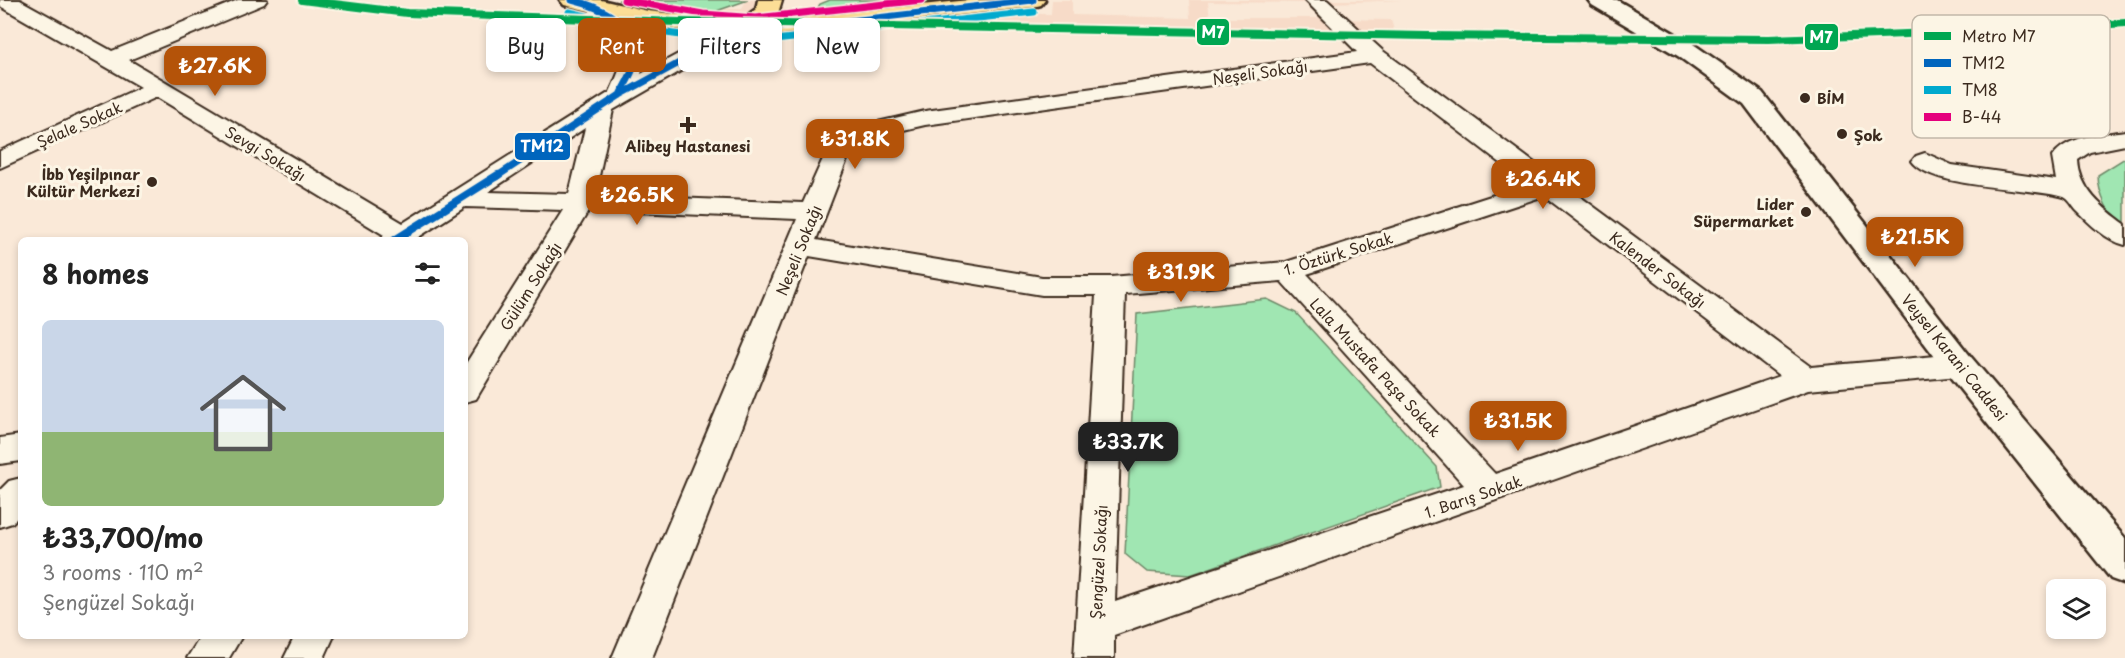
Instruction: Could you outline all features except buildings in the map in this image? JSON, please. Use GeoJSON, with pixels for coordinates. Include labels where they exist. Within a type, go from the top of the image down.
{"type":"FeatureCollection","features":[{"type":"Feature","properties":{"kind":"main road"},"geometry":{"type":"LineString","coordinates":[[572,0],[648,18],[678,22]]}},
{"type":"Feature","properties":{"kind":"main road"},"geometry":{"type":"LineString","coordinates":[[759,18],[769,6],[770,0]]}},
{"type":"Feature","properties":{"kind":"main road"},"geometry":{"type":"LineString","coordinates":[[809,0],[803,5],[803,13],[813,18]]}},
{"type":"Feature","properties":{"kind":"main road"},"geometry":{"type":"LineString","coordinates":[[876,18],[1033,0]]}},
{"type":"Feature","properties":{"kind":"street","name":"Sevgi Sokağı"},"geometry":{"type":"LineString","coordinates":[[4,0],[111,59],[397,237]]}},
{"type":"Feature","properties":{"kind":"street"},"geometry":{"type":"LineString","coordinates":[[111,59],[256,0]]}},
{"type":"Feature","properties":{"kind":"street","name":"Kalender Sokağı"},"geometry":{"type":"LineString","coordinates":[[1315,0],[1375,56],[1805,379]]}},
{"type":"Feature","properties":{"kind":"street"},"geometry":{"type":"LineString","coordinates":[[1600,0],[1652,31]]}},
{"type":"Feature","properties":{"kind":"street"},"geometry":{"type":"LineString","coordinates":[[1617,0],[1652,31]]}},
{"type":"Feature","properties":{"kind":"street","name":"Gülüm Sokağı"},"geometry":{"type":"LineString","coordinates":[[468,386],[580,203],[611,101],[631,72],[636,50],[626,29],[597,7]]}},
{"type":"Feature","properties":{"kind":"street","name":"Veysel Karani Caddesi"},"geometry":{"type":"LineString","coordinates":[[1652,31],[1687,51],[1753,98],[1959,365],[2125,567]]}},
{"type":"Feature","properties":{"kind":"street","name":"Neşeli Sokağı"},"geometry":{"type":"LineString","coordinates":[[632,658],[839,148],[865,132],[925,118],[1375,56]]}},
{"type":"Feature","properties":{"kind":"street"},"geometry":{"type":"LineString","coordinates":[[401,237],[611,101],[678,64]]}},
{"type":"Feature","properties":{"kind":"street","name":"Şelale Sokak"},"geometry":{"type":"LineString","coordinates":[[0,160],[158,88]]}},
{"type":"Feature","properties":{"kind":"street"},"geometry":{"type":"LineString","coordinates":[[2125,138],[2082,146],[2065,157],[2064,165],[2074,191],[2112,228],[2125,236]]}},
{"type":"Feature","properties":{"kind":"street"},"geometry":{"type":"LineString","coordinates":[[1925,161],[1933,167],[1949,172],[2074,191]]}},
{"type":"Feature","properties":{"kind":"street","name":"1. Öztürk Sokak"},"geometry":{"type":"LineString","coordinates":[[800,246],[1042,286],[1111,286],[1288,271],[1547,186]]}},
{"type":"Feature","properties":{"kind":"street"},"geometry":{"type":"LineString","coordinates":[[462,199],[814,212]]}},
{"type":"Feature","properties":{"kind":"street","name":"Lala Mustafa Paşa Sokak"},"geometry":{"type":"LineString","coordinates":[[1288,271],[1489,490]]}},
{"type":"Feature","properties":{"kind":"street","name":"Şengüzel Sokağı"},"geometry":{"type":"LineString","coordinates":[[1094,658],[1111,286]]}},
{"type":"Feature","properties":{"kind":"street","name":"1. Barış Sokak"},"geometry":{"type":"LineString","coordinates":[[1095,625],[1805,379],[1959,365]]}},
{"type":"Feature","properties":{"kind":"street"},"geometry":{"type":"LineString","coordinates":[[0,451],[18,448]]}},
{"type":"Feature","properties":{"kind":"street"},"geometry":{"type":"LineString","coordinates":[[0,513],[18,494]]}},
{"type":"Feature","properties":{"kind":"street"},"geometry":{"type":"LineString","coordinates":[[207,658],[221,639]]}},
{"type":"Feature","properties":{"kind":"street"},"geometry":{"type":"LineString","coordinates":[[304,658],[314,639]]}},
{"type":"Feature","properties":{"kind":"shaded area"},"geometry":{"type":"Polygon","coordinates":[[[746,0],[770,0],[767,9],[895,10],[918,0],[916,12],[1051,14],[1052,0],[1072,0],[1072,15],[1190,18],[1189,0],[1402,0],[1333,3],[1337,19],[1391,20],[1394,30],[880,21],[880,18],[794,18],[794,20],[686,18],[692,8],[742,9],[746,0]],[[1208,2],[1210,18],[1318,18],[1314,3],[1208,2]]]}},
{"type":"Feature","properties":{"kind":"green space"},"geometry":{"type":"Polygon","coordinates":[[[618,0],[748,0],[705,15],[693,15],[618,0]]]}},
{"type":"Feature","properties":{"kind":"green space"},"geometry":{"type":"Polygon","coordinates":[[[830,0],[974,0],[823,14],[818,7],[830,0]]]}},
{"type":"Feature","properties":{"kind":"green space"},"geometry":{"type":"Polygon","coordinates":[[[2125,158],[2125,227],[2109,212],[2100,190],[2098,175],[2125,158]]]}},
{"type":"Feature","properties":{"kind":"green space"},"geometry":{"type":"Polygon","coordinates":[[[1267,299],[1296,313],[1437,467],[1440,487],[1190,575],[1147,572],[1125,554],[1137,314],[1267,299]]]}},
{"type":"Feature","properties":{"kind":"metro line","name":"M7"},"geometry":{"type":"LineString","coordinates":[[302,0],[407,13],[678,22],[1427,36],[1769,39],[1912,34]]}},
{"type":"Feature","properties":{"kind":"metro line","name":"M7"},"geometry":{"type":"LineString","coordinates":[[2110,24],[2125,23]]}},
{"type":"Feature","properties":{"kind":"transit line","name":"TM12"},"geometry":{"type":"LineString","coordinates":[[572,0],[601,9],[614,18],[631,37],[636,57],[631,74],[620,95]]}},
{"type":"Feature","properties":{"kind":"transit line","name":"B-44"},"geometry":{"type":"LineString","coordinates":[[624,0],[703,14],[756,18],[922,0]]}},
{"type":"Feature","properties":{"kind":"transit line","name":"TM12"},"geometry":{"type":"LineString","coordinates":[[400,237],[620,95],[742,29],[824,24],[1033,0]]}},
{"type":"Feature","properties":{"kind":"transit line","name":"TM8"},"geometry":{"type":"LineString","coordinates":[[569,12],[646,30],[701,38],[756,42],[1034,12]]}},
{"type":"Feature","properties":{"kind":"place","name":"BİM"},"geometry":{"type":"Point","coordinates":[1805,98]}},
{"type":"Feature","properties":{"kind":"place","name":"Alibey Hastanesi"},"geometry":{"type":"Point","coordinates":[688,125]}},
{"type":"Feature","properties":{"kind":"place","name":"Şok"},"geometry":{"type":"Point","coordinates":[1842,134]}},
{"type":"Feature","properties":{"kind":"place","name":"İbb Yeşilpınar Kültür Merkezi"},"geometry":{"type":"Point","coordinates":[152,182]}},
{"type":"Feature","properties":{"kind":"place","name":"Lider Süpermarket"},"geometry":{"type":"Point","coordinates":[1806,212]}}]}
